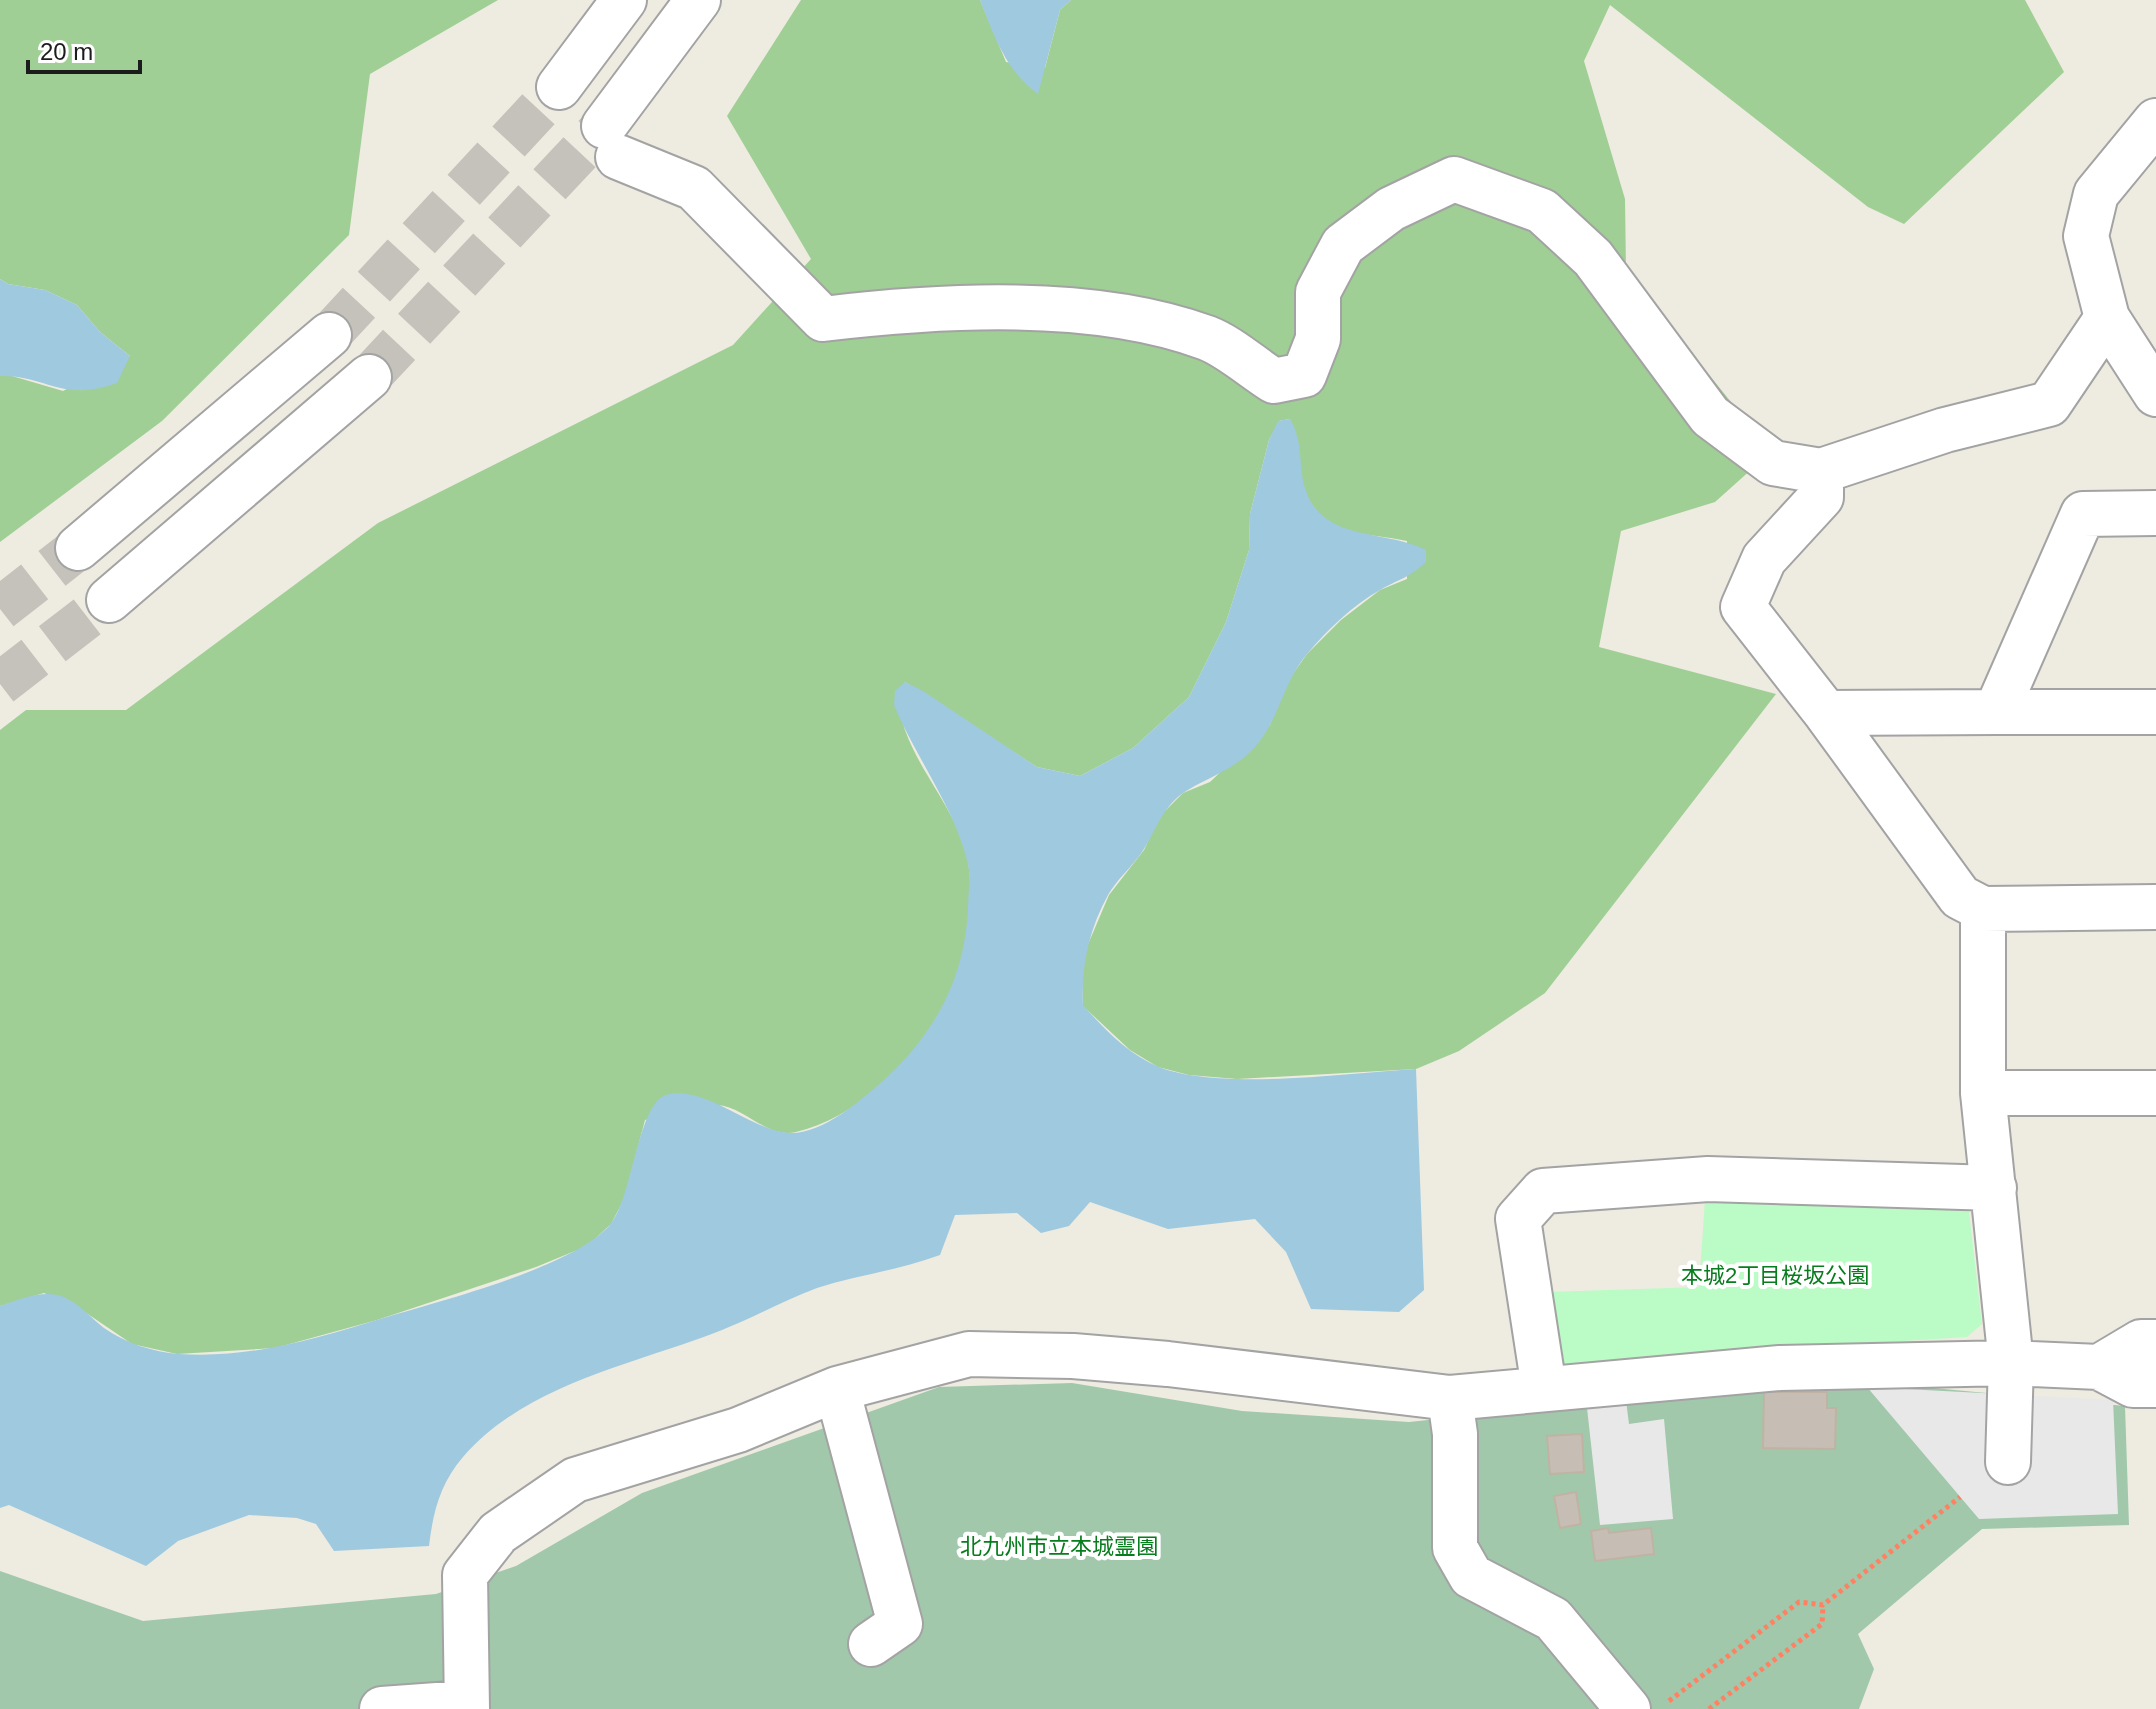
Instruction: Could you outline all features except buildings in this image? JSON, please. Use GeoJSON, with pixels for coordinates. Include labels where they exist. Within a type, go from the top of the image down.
{"type":"FeatureCollection","features":[{"type":"Feature","properties":{"kind":"street"},"geometry":{"type":"LineString","coordinates":[[559,87],[624,0]]}},
{"type":"Feature","properties":{"kind":"street"},"geometry":{"type":"LineString","coordinates":[[698,0],[611,141],[694,188],[823,319],[906,309],[1035,307],[1129,320],[1209,339],[1274,381],[1304,375],[1318,339],[1318,292],[1343,245],[1391,209],[1454,179],[1542,211],[1593,258],[1710,416],[1773,463],[1821,471],[1945,430],[2049,404],[2107,318]]}},
{"type":"Feature","properties":{"kind":"street"},"geometry":{"type":"LineString","coordinates":[[2156,121],[2096,194],[2086,236],[2107,318],[2156,394]]}},
{"type":"Feature","properties":{"kind":"street"},"geometry":{"type":"LineString","coordinates":[[78,548],[329,335]]}},
{"type":"Feature","properties":{"kind":"street"},"geometry":{"type":"LineString","coordinates":[[109,600],[369,377]]}},
{"type":"Feature","properties":{"kind":"street"},"geometry":{"type":"LineString","coordinates":[[1821,471],[1821,497],[1764,559],[1743,607],[1826,713],[1960,897],[1983,909],[2156,907]]}},
{"type":"Feature","properties":{"kind":"street"},"geometry":{"type":"LineString","coordinates":[[1996,712],[2083,514],[2156,513]]}},
{"type":"Feature","properties":{"kind":"street"},"geometry":{"type":"LineString","coordinates":[[1826,713],[2156,712]]}},
{"type":"Feature","properties":{"kind":"street"},"geometry":{"type":"LineString","coordinates":[[1983,909],[1983,1093],[2011,1363],[2008,1462]]}},
{"type":"Feature","properties":{"kind":"street"},"geometry":{"type":"LineString","coordinates":[[1983,1093],[2156,1093]]}},
{"type":"Feature","properties":{"kind":"street"},"geometry":{"type":"LineString","coordinates":[[1544,1388],[1518,1219],[1543,1191],[1708,1179],[1994,1188]]}},
{"type":"Feature","properties":{"kind":"street"},"geometry":{"type":"LineString","coordinates":[[2099,1367],[2141,1342],[2156,1342]]}},
{"type":"Feature","properties":{"kind":"street"},"geometry":{"type":"LineString","coordinates":[[382,1709],[466,1706],[465,1575],[498,1533],[575,1480],[738,1430],[837,1389],[969,1354],[1073,1356],[1450,1398],[1780,1368],[2011,1363],[2099,1367],[2133,1385],[2156,1385]]}},
{"type":"Feature","properties":{"kind":"street"},"geometry":{"type":"LineString","coordinates":[[837,1389],[900,1624],[871,1644]]}},
{"type":"Feature","properties":{"kind":"street"},"geometry":{"type":"LineString","coordinates":[[1450,1398],[1455,1434],[1455,1548],[1471,1576],[1553,1619],[1628,1709]]}},
{"type":"Feature","properties":{"kind":"path"},"geometry":{"type":"LineString","coordinates":[[1668,1709],[1669,1700],[1799,1602],[1823,1605],[1960,1497]]}},
{"type":"Feature","properties":{"kind":"path"},"geometry":{"type":"LineString","coordinates":[[1709,1709],[1822,1624],[1823,1605]]}},
{"type":"Feature","properties":{"kind":"green space"},"geometry":{"type":"Polygon","coordinates":[[[0,0],[498,0],[370,74],[349,235],[162,421],[0,542],[0,376],[12,376],[63,391],[130,356],[100,332],[77,305],[45,290],[8,284],[0,279],[0,0]]]}},
{"type":"Feature","properties":{"kind":"green space"},"geometry":{"type":"Polygon","coordinates":[[[801,0],[980,0],[1006,62],[1045,68],[1060,10],[1071,0],[2025,0],[2064,72],[1904,224],[1868,207],[1610,5],[1584,61],[1625,199],[1626,272],[1752,428],[1763,459],[1715,502],[1621,531],[1599,647],[1776,694],[1545,993],[1459,1051],[1416,1069],[1237,1079],[1189,1075],[1158,1067],[1130,1050],[1083,1006],[1082,976],[1086,949],[1109,895],[1144,850],[1160,816],[1183,793],[1210,782],[1270,725],[1285,685],[1307,654],[1341,620],[1380,590],[1407,579],[1407,541],[1336,527],[1317,515],[1311,507],[1303,484],[1290,419],[1279,421],[1269,440],[1250,514],[1249,550],[1226,622],[1189,697],[1133,748],[1080,776],[1037,767],[905,682],[905,730],[959,832],[965,850],[970,884],[969,919],[962,957],[945,1005],[918,1046],[883,1084],[863,1100],[819,1125],[796,1132],[775,1131],[737,1111],[717,1105],[690,1108],[645,1120],[624,1199],[611,1224],[587,1246],[536,1267],[377,1320],[275,1348],[177,1354],[132,1344],[79,1308],[44,1293],[0,1306],[0,730],[26,710],[126,710],[378,523],[733,345],[811,259],[727,116],[801,0]]]}},
{"type":"Feature","properties":{"kind":"green space","name":"本城2丁目桜坂公園"},"geometry":{"type":"Polygon","coordinates":[[[1705,1200],[1949,1206],[1969,1212],[1982,1324],[1967,1337],[1681,1355],[1569,1371],[1559,1362],[1549,1292],[1699,1287],[1705,1200]]]}},
{"type":"Feature","properties":{"kind":"green space","name":"北九州市立本城霊園"},"geometry":{"type":"Polygon","coordinates":[[[1859,1381],[2125,1406],[2129,1525],[1982,1529],[1858,1634],[1874,1669],[1859,1709],[0,1709],[0,1571],[143,1621],[436,1594],[516,1566],[642,1493],[939,1387],[1072,1383],[1242,1411],[1409,1422],[1722,1389],[1859,1381]]]}},
{"type":"Feature","properties":{"kind":"shaded area"},"geometry":{"type":"Polygon","coordinates":[[[1867,1387],[2113,1400],[2118,1514],[1979,1519],[1867,1387]]]}},
{"type":"Feature","properties":{"kind":"shaded area"},"geometry":{"type":"Polygon","coordinates":[[[1625,1393],[1629,1424],[1664,1419],[1673,1519],[1600,1525],[1586,1399],[1625,1393]]]}},
{"type":"Feature","properties":{"kind":"water"},"geometry":{"type":"Polygon","coordinates":[[[980,0],[1071,0],[1060,10],[1038,94],[1009,64],[980,0]]]}},
{"type":"Feature","properties":{"kind":"water"},"geometry":{"type":"Polygon","coordinates":[[[0,279],[8,284],[45,290],[77,305],[100,332],[130,356],[117,383],[82,390],[0,376],[0,279]]]}},
{"type":"Feature","properties":{"kind":"water"},"geometry":{"type":"Polygon","coordinates":[[[1290,419],[1298,438],[1306,491],[1326,519],[1357,532],[1426,550],[1426,562],[1370,596],[1332,627],[1299,665],[1269,726],[1254,748],[1229,768],[1183,793],[1169,806],[1142,852],[1101,908],[1088,948],[1083,977],[1083,1005],[1108,1032],[1137,1055],[1159,1067],[1185,1074],[1249,1079],[1416,1069],[1424,1290],[1399,1312],[1311,1309],[1286,1252],[1255,1219],[1168,1229],[1090,1202],[1069,1226],[1041,1233],[1017,1213],[955,1215],[940,1255],[817,1288],[722,1330],[584,1378],[518,1411],[489,1432],[455,1467],[439,1499],[429,1546],[334,1551],[316,1524],[297,1518],[249,1515],[178,1541],[146,1566],[9,1505],[0,1508],[0,1306],[36,1295],[57,1295],[76,1304],[121,1338],[169,1353],[230,1353],[306,1340],[502,1282],[535,1270],[590,1242],[609,1226],[617,1213],[648,1116],[656,1102],[666,1095],[681,1093],[696,1096],[760,1125],[790,1133],[803,1132],[828,1122],[875,1088],[918,1043],[944,1003],[961,958],[969,886],[968,864],[962,843],[945,803],[894,705],[895,691],[905,682],[923,691],[1037,767],[1080,776],[1133,748],[1189,697],[1226,622],[1249,550],[1250,514],[1269,440],[1278,421],[1290,419]]]}},
{"type":"Feature","properties":{"kind":"tunnel"},"geometry":{"type":"LineString","coordinates":[[329,335],[559,87]]}},
{"type":"Feature","properties":{"kind":"tunnel"},"geometry":{"type":"LineString","coordinates":[[369,377],[604,126]]}},
{"type":"Feature","properties":{"kind":"tunnel"},"geometry":{"type":"LineString","coordinates":[[0,609],[78,548]]}},
{"type":"Feature","properties":{"kind":"tunnel"},"geometry":{"type":"LineString","coordinates":[[0,684],[109,600]]}}]}
